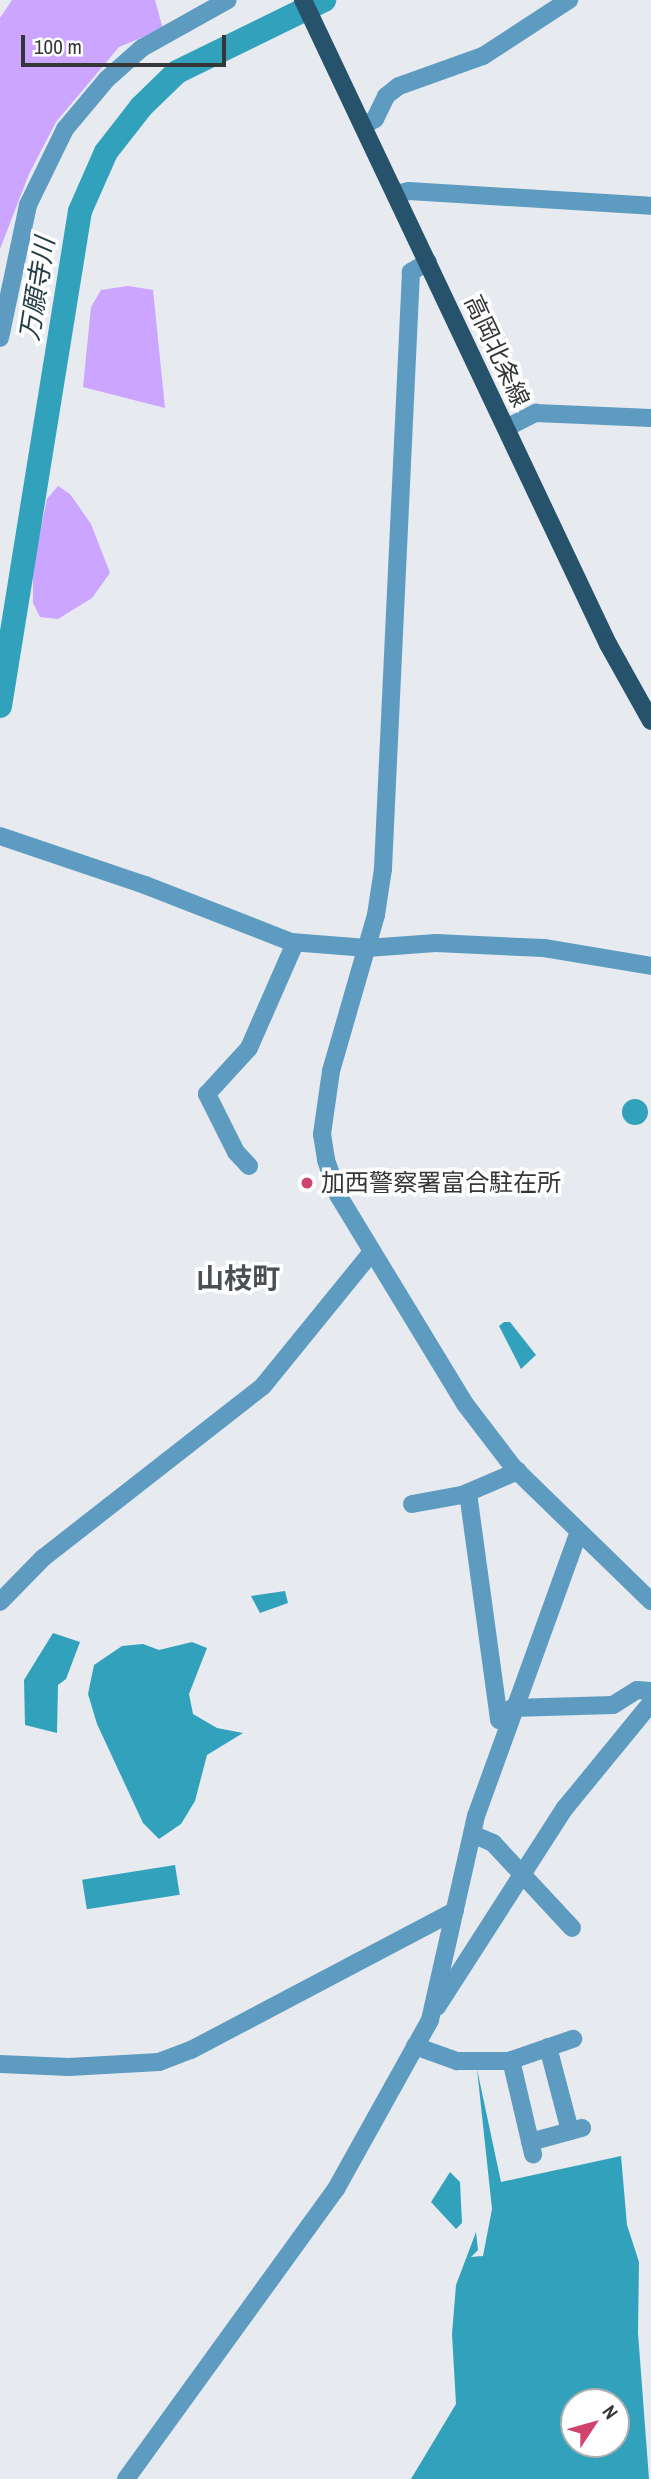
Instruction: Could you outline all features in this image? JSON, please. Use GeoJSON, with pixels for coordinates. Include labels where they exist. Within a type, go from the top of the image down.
{"type":"FeatureCollection","features":[{"type":"Feature","properties":{"kind":"main road","name":"高岡北条線"},"geometry":{"type":"LineString","coordinates":[[303,0],[608,644],[651,721]]}},
{"type":"Feature","properties":{"kind":"street"},"geometry":{"type":"LineString","coordinates":[[0,338],[20,231],[65,129],[107,79],[142,48],[228,0]]}},
{"type":"Feature","properties":{"kind":"street"},"geometry":{"type":"LineString","coordinates":[[363,126],[375,119],[386,96],[400,86],[483,56],[569,0]]}},
{"type":"Feature","properties":{"kind":"street"},"geometry":{"type":"LineString","coordinates":[[395,194],[409,191],[651,206]]}},
{"type":"Feature","properties":{"kind":"street"},"geometry":{"type":"LineString","coordinates":[[428,262],[411,272],[383,869],[367,948],[331,1071],[322,1134],[338,1195],[465,1404],[518,1471],[578,1534],[651,1601]]}},
{"type":"Feature","properties":{"kind":"street"},"geometry":{"type":"LineString","coordinates":[[506,428],[536,414],[651,418]]}},
{"type":"Feature","properties":{"kind":"street"},"geometry":{"type":"LineString","coordinates":[[4,838],[295,943],[367,948],[436,943],[544,948],[651,966]]}},
{"type":"Feature","properties":{"kind":"street"},"geometry":{"type":"LineString","coordinates":[[249,1166],[236,1152],[207,1094],[249,1048],[295,943]]}},
{"type":"Feature","properties":{"kind":"street"},"geometry":{"type":"LineString","coordinates":[[0,1602],[43,1558],[262,1385],[372,1252]]}},
{"type":"Feature","properties":{"kind":"street"},"geometry":{"type":"LineString","coordinates":[[412,1504],[468,1493],[518,1471]]}},
{"type":"Feature","properties":{"kind":"street"},"geometry":{"type":"LineString","coordinates":[[468,1493],[499,1720],[510,1714],[613,1705],[637,1690],[651,1691]]}},
{"type":"Feature","properties":{"kind":"street"},"geometry":{"type":"LineString","coordinates":[[127,2479],[336,2189],[415,2046],[433,2007],[472,1833],[510,1714],[578,1534]]}},
{"type":"Feature","properties":{"kind":"street"},"geometry":{"type":"LineString","coordinates":[[433,2007],[440,2007],[521,1873],[565,1808],[651,1703]]}},
{"type":"Feature","properties":{"kind":"street"},"geometry":{"type":"LineString","coordinates":[[472,1833],[493,1843],[572,1928]]}},
{"type":"Feature","properties":{"kind":"street"},"geometry":{"type":"LineString","coordinates":[[0,2064],[69,2067],[159,2062],[191,2050],[455,1911]]}},
{"type":"Feature","properties":{"kind":"street"},"geometry":{"type":"LineString","coordinates":[[415,2046],[457,2061],[511,2060],[573,2039]]}},
{"type":"Feature","properties":{"kind":"street"},"geometry":{"type":"LineString","coordinates":[[511,2060],[531,2148],[576,2129],[548,2048]]}},
{"type":"Feature","properties":{"kind":"shaded area"},"geometry":{"type":"Polygon","coordinates":[[[12,0],[155,0],[163,29],[119,47],[56,122],[29,174],[0,249],[0,18],[12,0]]]}},
{"type":"Feature","properties":{"kind":"shaded area"},"geometry":{"type":"Polygon","coordinates":[[[128,286],[153,290],[165,408],[83,387],[91,307],[101,290],[128,286]]]}},
{"type":"Feature","properties":{"kind":"shaded area"},"geometry":{"type":"Polygon","coordinates":[[[58,486],[70,494],[91,524],[110,573],[92,598],[58,619],[40,617],[33,603],[33,567],[47,499],[58,486]]]}},
{"type":"Feature","properties":{"kind":"water"},"geometry":{"type":"Polygon","coordinates":[[[635,1099],[644,1103],[648,1112],[644,1121],[635,1125],[626,1121],[622,1112],[626,1103],[635,1099]]]}},
{"type":"Feature","properties":{"kind":"water"},"geometry":{"type":"Polygon","coordinates":[[[510,1322],[536,1355],[521,1369],[499,1326],[510,1322]]]}},
{"type":"Feature","properties":{"kind":"water"},"geometry":{"type":"Polygon","coordinates":[[[285,1591],[288,1603],[260,1613],[251,1596],[285,1591]]]}},
{"type":"Feature","properties":{"kind":"water"},"geometry":{"type":"Polygon","coordinates":[[[53,1633],[80,1642],[66,1679],[58,1685],[57,1733],[25,1725],[24,1680],[53,1633]]]}},
{"type":"Feature","properties":{"kind":"water"},"geometry":{"type":"Polygon","coordinates":[[[192,1642],[207,1648],[189,1694],[193,1714],[217,1728],[243,1733],[207,1755],[195,1801],[181,1824],[159,1839],[143,1823],[97,1724],[88,1694],[94,1665],[122,1646],[143,1644],[159,1650],[192,1642]]]}},
{"type":"Feature","properties":{"kind":"water"},"geometry":{"type":"Polygon","coordinates":[[[175,1865],[180,1895],[87,1909],[82,1880],[175,1865]]]}},
{"type":"Feature","properties":{"kind":"water"},"geometry":{"type":"Polygon","coordinates":[[[477,2069],[501,2182],[621,2156],[627,2225],[639,2262],[638,2333],[649,2479],[411,2479],[456,2404],[452,2334],[456,2285],[476,2232],[478,2250],[471,2257],[483,2256],[492,2209],[477,2069]]]}},
{"type":"Feature","properties":{"kind":"water"},"geometry":{"type":"Polygon","coordinates":[[[450,2172],[460,2182],[462,2223],[456,2229],[431,2202],[450,2172]]]}},
{"type":"Feature","properties":{"kind":"waterway","name":"万願寺川"},"geometry":{"type":"LineString","coordinates":[[0,706],[80,211],[106,152],[141,107],[177,72],[324,0]]}},
{"type":"Feature","properties":{"kind":"place","name":"加西警察署富合駐在所"},"geometry":{"type":"Point","coordinates":[307,1183]}},
{"type":"Feature","properties":{"kind":"district","name":"山枝町"},"geometry":{"type":"Point","coordinates":[238,1278]}}]}
